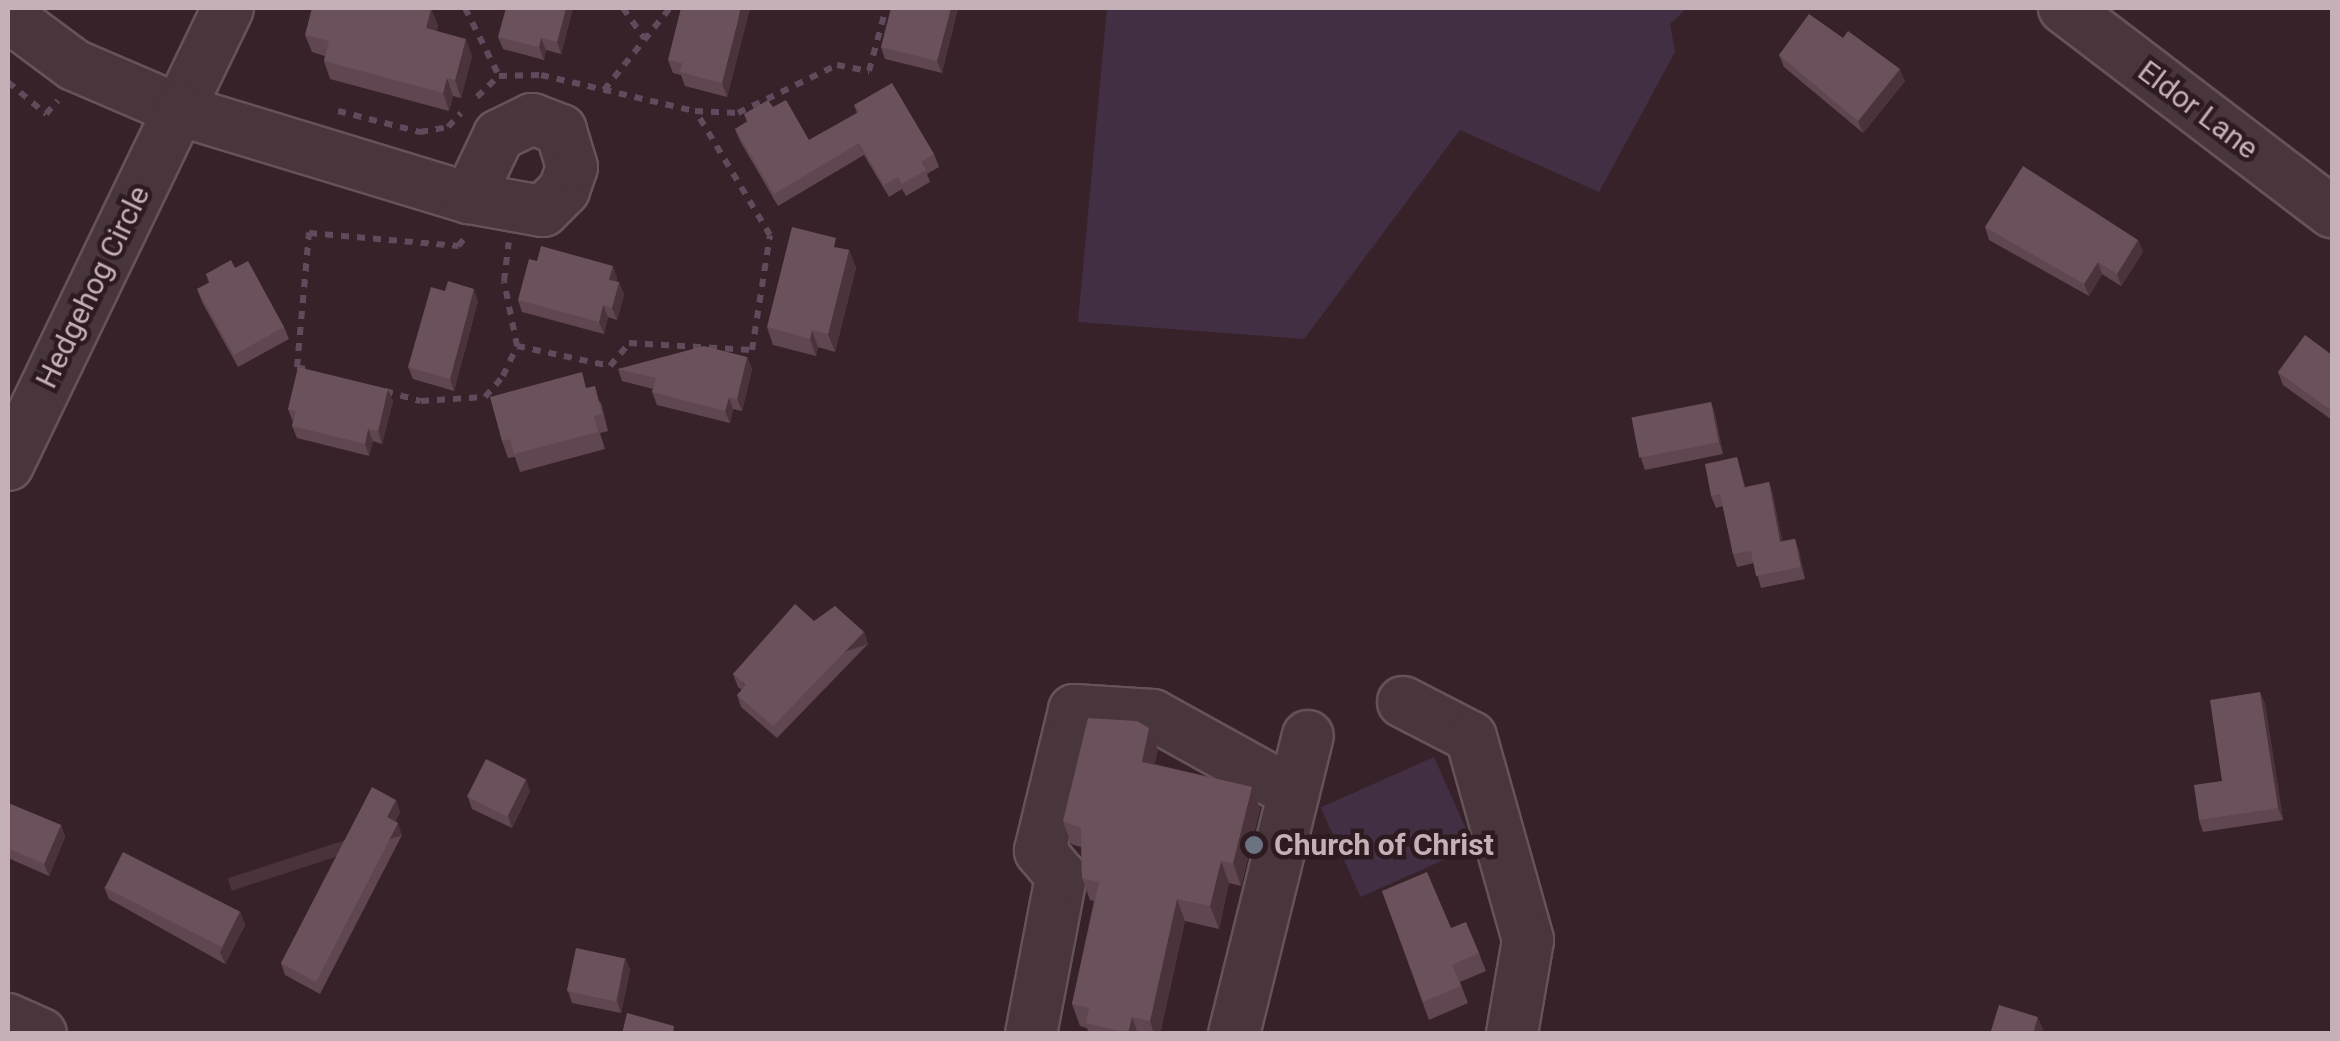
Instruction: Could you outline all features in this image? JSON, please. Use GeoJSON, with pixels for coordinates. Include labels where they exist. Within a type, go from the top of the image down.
{"type":"FeatureCollection","features":[{"type":"Feature","properties":{"kind":"street","name":"Hedgehog Circle"},"geometry":{"type":"LineString","coordinates":[[8,465],[228,8]]}},
{"type":"Feature","properties":{"kind":"street","name":"Eldor Lane"},"geometry":{"type":"LineString","coordinates":[[2064,8],[2332,212]]}},
{"type":"Feature","properties":{"kind":"street"},"geometry":{"type":"LineString","coordinates":[[8,16],[74,65],[178,110],[485,210]]}},
{"type":"Feature","properties":{"kind":"street"},"geometry":{"type":"LineString","coordinates":[[1403,702],[1471,737],[1528,940],[1512,1034]]}},
{"type":"Feature","properties":{"kind":"street"},"geometry":{"type":"LineString","coordinates":[[1031,1034],[1061,876],[1040,850],[1074,710],[1154,716],[1292,792]]}},
{"type":"Feature","properties":{"kind":"street"},"geometry":{"type":"LineString","coordinates":[[1234,1034],[1308,736]]}},
{"type":"Feature","properties":{"kind":"street"},"geometry":{"type":"LineString","coordinates":[[8,1019],[40,1034]]}},
{"type":"Feature","properties":{"kind":"path"},"geometry":{"type":"LineString","coordinates":[[465,8],[499,76]]}},
{"type":"Feature","properties":{"kind":"path"},"geometry":{"type":"LineString","coordinates":[[622,8],[644,38]]}},
{"type":"Feature","properties":{"kind":"path"},"geometry":{"type":"LineString","coordinates":[[604,90],[670,8]]}},
{"type":"Feature","properties":{"kind":"path"},"geometry":{"type":"LineString","coordinates":[[517,346],[610,366],[630,343],[752,350],[770,235],[695,111]]}},
{"type":"Feature","properties":{"kind":"path"},"geometry":{"type":"LineString","coordinates":[[368,386],[421,401],[485,397],[517,346],[485,210]]}},
{"type":"Feature","properties":{"kind":"path"},"geometry":{"type":"LineString","coordinates":[[315,372],[297,367],[309,233],[458,246],[485,210]]}},
{"type":"Feature","properties":{"kind":"shaded area"},"geometry":{"type":"Polygon","coordinates":[[[1107,8],[1687,8],[1670,24],[1675,52],[1599,192],[1460,130],[1304,339],[1078,322],[1107,8]]]}},
{"type":"Feature","properties":{"kind":"shaded area"},"geometry":{"type":"Polygon","coordinates":[[[1434,757],[1474,847],[1361,897],[1321,807],[1434,757]]]}},
{"type":"Feature","properties":{"kind":"building"},"geometry":{"type":"Polygon","coordinates":[[[312,8],[431,9],[426,28],[466,39],[455,80],[447,78],[443,93],[324,61],[329,41],[305,35],[312,8]]]}},
{"type":"Feature","properties":{"kind":"building"},"geometry":{"type":"Polygon","coordinates":[[[506,8],[566,8],[557,42],[541,38],[539,47],[498,37],[506,8]]]}},
{"type":"Feature","properties":{"kind":"building"},"geometry":{"type":"Polygon","coordinates":[[[681,8],[741,8],[722,83],[680,72],[682,63],[668,60],[681,8]]]}},
{"type":"Feature","properties":{"kind":"building"},"geometry":{"type":"Polygon","coordinates":[[[891,8],[951,8],[937,61],[881,47],[891,8]]]}},
{"type":"Feature","properties":{"kind":"building"},"geometry":{"type":"Polygon","coordinates":[[[1809,14],[1843,38],[1848,31],[1900,69],[1858,121],[1779,55],[1809,14]]]}},
{"type":"Feature","properties":{"kind":"building"},"geometry":{"type":"Polygon","coordinates":[[[892,83],[934,154],[921,162],[926,170],[902,184],[898,177],[884,185],[859,143],[774,194],[735,129],[748,121],[744,114],[768,100],[773,107],[786,100],[809,140],[859,112],[854,105],[892,83]]]}},
{"type":"Feature","properties":{"kind":"building"},"geometry":{"type":"Polygon","coordinates":[[[2023,166],[2138,240],[2117,274],[2098,262],[2084,284],[1985,227],[2023,166]]]}},
{"type":"Feature","properties":{"kind":"building"},"geometry":{"type":"Polygon","coordinates":[[[792,227],[836,238],[834,247],[849,250],[828,334],[812,330],[810,339],[767,327],[792,227]]]}},
{"type":"Feature","properties":{"kind":"building"},"geometry":{"type":"Polygon","coordinates":[[[541,246],[613,266],[609,280],[619,282],[612,308],[603,305],[599,322],[518,300],[529,259],[537,261],[541,246]]]}},
{"type":"Feature","properties":{"kind":"building"},"geometry":{"type":"Polygon","coordinates":[[[231,260],[235,268],[248,261],[284,327],[234,355],[197,289],[210,282],[206,274],[231,260]]]}},
{"type":"Feature","properties":{"kind":"building"},"geometry":{"type":"Polygon","coordinates":[[[448,281],[474,289],[450,379],[408,367],[431,287],[445,291],[448,281]]]}},
{"type":"Feature","properties":{"kind":"building"},"geometry":{"type":"Polygon","coordinates":[[[2305,335],[2332,355],[2332,411],[2278,372],[2305,335]]]}},
{"type":"Feature","properties":{"kind":"building"},"geometry":{"type":"Polygon","coordinates":[[[704,346],[747,357],[737,399],[729,397],[725,411],[652,392],[656,378],[618,369],[704,346]]]}},
{"type":"Feature","properties":{"kind":"building"},"geometry":{"type":"Polygon","coordinates":[[[298,367],[388,389],[378,431],[368,429],[365,444],[292,426],[296,411],[288,409],[298,367]]]}},
{"type":"Feature","properties":{"kind":"building"},"geometry":{"type":"Polygon","coordinates":[[[582,372],[586,388],[595,386],[602,414],[594,416],[598,432],[514,454],[510,439],[502,441],[490,397],[582,372]]]}},
{"type":"Feature","properties":{"kind":"building"},"geometry":{"type":"Polygon","coordinates":[[[1711,402],[1719,442],[1639,458],[1631,417],[1711,402]]]}},
{"type":"Feature","properties":{"kind":"building"},"geometry":{"type":"Polygon","coordinates":[[[1737,457],[1744,488],[1769,482],[1780,542],[1795,539],[1801,567],[1756,576],[1751,551],[1733,554],[1720,494],[1711,496],[1705,464],[1737,457]]]}},
{"type":"Feature","properties":{"kind":"building"},"geometry":{"type":"Polygon","coordinates":[[[795,604],[814,621],[835,606],[864,632],[773,726],[737,695],[746,685],[733,674],[795,604]]]}},
{"type":"Feature","properties":{"kind":"building"},"geometry":{"type":"Polygon","coordinates":[[[2260,692],[2278,808],[2199,820],[2194,785],[2222,781],[2210,700],[2260,692]]]}},
{"type":"Feature","properties":{"kind":"building"},"geometry":{"type":"Polygon","coordinates":[[[1088,718],[1137,721],[1149,728],[1142,762],[1252,787],[1233,863],[1221,861],[1210,906],[1177,899],[1150,1021],[1132,1017],[1128,1033],[1086,1023],[1089,1008],[1072,1004],[1099,882],[1082,878],[1081,828],[1063,821],[1088,718]]]}},
{"type":"Feature","properties":{"kind":"building"},"geometry":{"type":"Polygon","coordinates":[[[486,759],[526,779],[507,817],[467,796],[486,759]]]}},
{"type":"Feature","properties":{"kind":"building"},"geometry":{"type":"Polygon","coordinates":[[[372,787],[396,800],[387,817],[398,823],[316,982],[281,963],[372,787]]]}},
{"type":"Feature","properties":{"kind":"building"},"geometry":{"type":"Polygon","coordinates":[[[8,803],[61,825],[44,864],[8,848],[8,803]]]}},
{"type":"Feature","properties":{"kind":"building"},"geometry":{"type":"Polygon","coordinates":[[[123,852],[240,911],[222,947],[105,888],[123,852]]]}},
{"type":"Feature","properties":{"kind":"building"},"geometry":{"type":"Polygon","coordinates":[[[1427,872],[1451,928],[1466,922],[1479,953],[1452,965],[1461,986],[1423,1002],[1382,891],[1427,872]]]}},
{"type":"Feature","properties":{"kind":"building"},"geometry":{"type":"Polygon","coordinates":[[[576,948],[625,958],[616,1001],[567,991],[576,948]]]}},
{"type":"Feature","properties":{"kind":"building"},"geometry":{"type":"Polygon","coordinates":[[[1999,1005],[2038,1017],[2033,1034],[1990,1034],[1999,1005]]]}},
{"type":"Feature","properties":{"kind":"building"},"geometry":{"type":"Polygon","coordinates":[[[627,1013],[674,1026],[673,1034],[622,1034],[627,1013]]]}},
{"type":"Feature","properties":{"kind":"place","name":"Church of Christ"},"geometry":{"type":"Point","coordinates":[1254,845]}}]}
